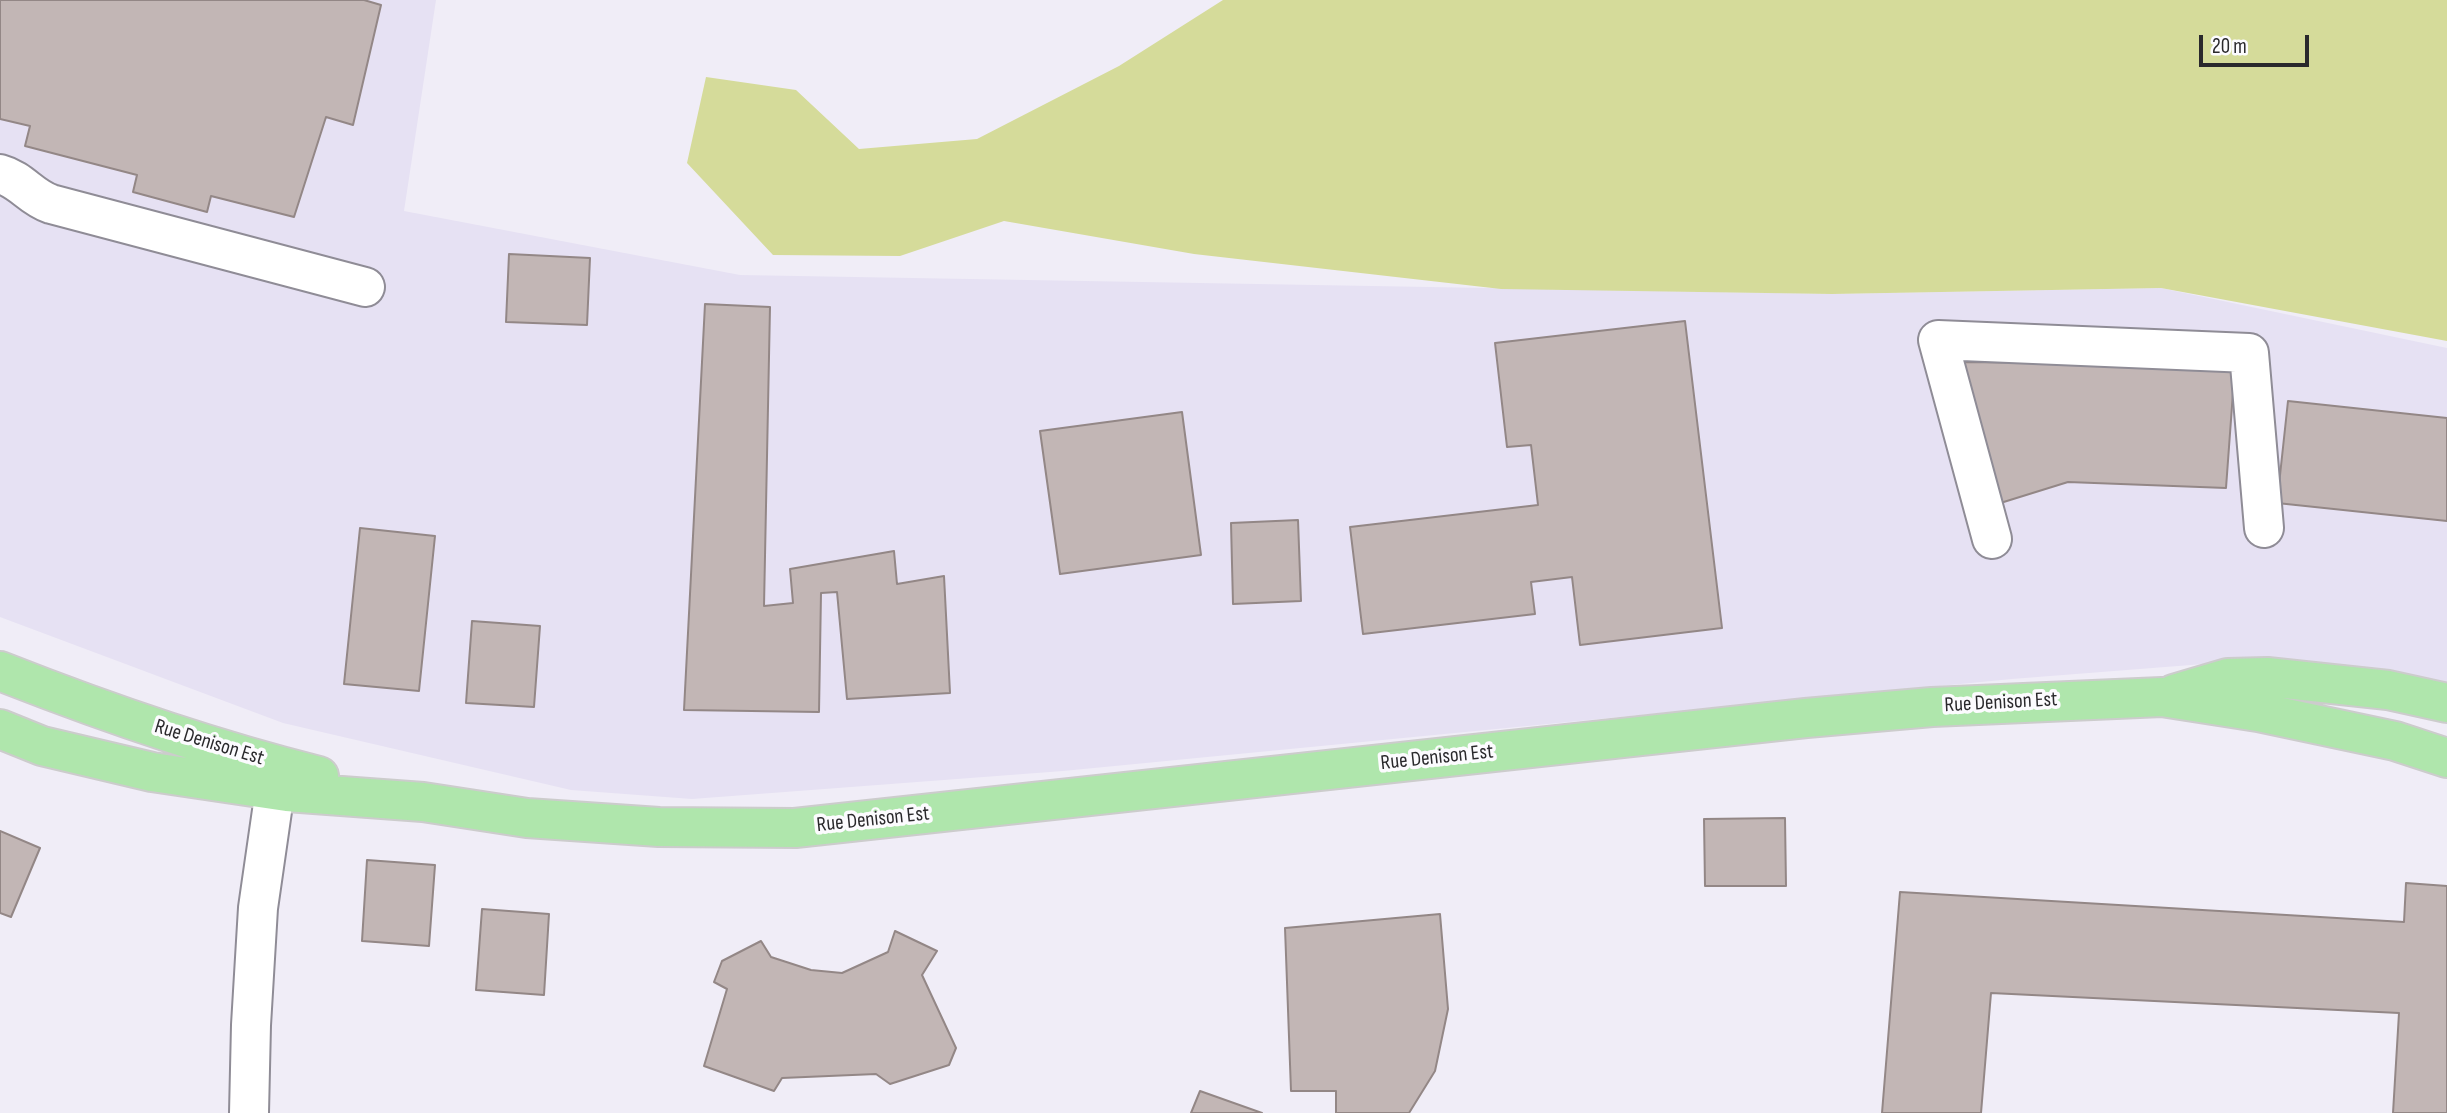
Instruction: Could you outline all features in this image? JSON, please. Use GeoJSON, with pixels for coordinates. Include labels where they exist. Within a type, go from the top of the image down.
{"type":"FeatureCollection","features":[{"type":"Feature","properties":{"kind":"main road","name":"Rue Denison Est"},"geometry":{"type":"LineString","coordinates":[[0,671],[165,730],[295,770],[423,802]]}},
{"type":"Feature","properties":{"kind":"main road"},"geometry":{"type":"LineString","coordinates":[[2162,697],[2228,678],[2267,677],[2388,690],[2447,703]]}},
{"type":"Feature","properties":{"kind":"main road","name":"Rue Denison Est"},"geometry":{"type":"LineString","coordinates":[[0,729],[42,746],[152,772],[275,790],[423,802],[527,818],[659,827],[795,828],[1806,718],[1932,707],[2162,697],[2258,712],[2395,741],[2447,758]]}},
{"type":"Feature","properties":{"kind":"lane"},"geometry":{"type":"LineString","coordinates":[[0,174],[15,178],[34,196],[51,204],[365,287]]}},
{"type":"Feature","properties":{"kind":"lane"},"geometry":{"type":"LineString","coordinates":[[1992,539],[1938,340],[2249,353],[2264,528]]}},
{"type":"Feature","properties":{"kind":"lane"},"geometry":{"type":"LineString","coordinates":[[249,1113],[258,908],[275,790]]}},
{"type":"Feature","properties":{"kind":"shaded area"},"geometry":{"type":"Polygon","coordinates":[[[0,0],[436,0],[404,211],[740,275],[1832,294],[2161,288],[2447,348],[2447,686],[2242,661],[2012,679],[1063,771],[692,799],[571,790],[283,723],[0,617],[0,0]]]}},
{"type":"Feature","properties":{"kind":"green space"},"geometry":{"type":"Polygon","coordinates":[[[1223,0],[2447,0],[2447,341],[2161,288],[1832,294],[1501,289],[1194,254],[1004,221],[900,256],[773,255],[687,163],[706,77],[796,90],[859,149],[977,139],[1119,66],[1223,0]]]}},
{"type":"Feature","properties":{"kind":"building"},"geometry":{"type":"Polygon","coordinates":[[[0,0],[364,0],[381,5],[353,125],[326,117],[294,217],[211,196],[207,212],[133,192],[137,175],[25,146],[30,126],[0,119],[0,0]]]}},
{"type":"Feature","properties":{"kind":"building"},"geometry":{"type":"Polygon","coordinates":[[[509,254],[590,258],[587,325],[506,322],[509,254]]]}},
{"type":"Feature","properties":{"kind":"building"},"geometry":{"type":"Polygon","coordinates":[[[705,304],[770,307],[764,606],[793,603],[790,569],[894,551],[897,584],[944,576],[950,693],[847,699],[837,592],[821,593],[819,712],[684,710],[705,304]]]}},
{"type":"Feature","properties":{"kind":"building"},"geometry":{"type":"Polygon","coordinates":[[[1685,321],[1722,628],[1580,645],[1572,577],[1531,582],[1535,614],[1363,634],[1350,527],[1538,505],[1531,445],[1507,447],[1495,343],[1685,321]]]}},
{"type":"Feature","properties":{"kind":"building"},"geometry":{"type":"Polygon","coordinates":[[[1964,362],[2235,365],[2226,488],[2068,482],[1994,505],[1964,362]]]}},
{"type":"Feature","properties":{"kind":"building"},"geometry":{"type":"Polygon","coordinates":[[[2288,401],[2447,418],[2447,521],[2277,503],[2288,401]]]}},
{"type":"Feature","properties":{"kind":"building"},"geometry":{"type":"Polygon","coordinates":[[[1182,412],[1201,555],[1060,574],[1040,431],[1182,412]]]}},
{"type":"Feature","properties":{"kind":"building"},"geometry":{"type":"Polygon","coordinates":[[[1298,520],[1301,601],[1233,604],[1231,523],[1298,520]]]}},
{"type":"Feature","properties":{"kind":"building"},"geometry":{"type":"Polygon","coordinates":[[[360,528],[435,536],[419,691],[344,684],[360,528]]]}},
{"type":"Feature","properties":{"kind":"building"},"geometry":{"type":"Polygon","coordinates":[[[472,621],[540,626],[534,707],[466,703],[472,621]]]}},
{"type":"Feature","properties":{"kind":"building"},"geometry":{"type":"Polygon","coordinates":[[[1785,818],[1786,886],[1705,886],[1704,819],[1785,818]]]}},
{"type":"Feature","properties":{"kind":"building"},"geometry":{"type":"Polygon","coordinates":[[[0,831],[40,848],[11,917],[0,913],[0,831]]]}},
{"type":"Feature","properties":{"kind":"building"},"geometry":{"type":"Polygon","coordinates":[[[367,860],[435,865],[429,946],[362,941],[367,860]]]}},
{"type":"Feature","properties":{"kind":"building"},"geometry":{"type":"Polygon","coordinates":[[[2406,883],[2447,886],[2447,1113],[2393,1113],[2399,1013],[1991,993],[1981,1113],[1882,1113],[1900,892],[2404,922],[2406,883]]]}},
{"type":"Feature","properties":{"kind":"building"},"geometry":{"type":"Polygon","coordinates":[[[482,909],[549,914],[544,995],[476,990],[482,909]]]}},
{"type":"Feature","properties":{"kind":"building"},"geometry":{"type":"Polygon","coordinates":[[[1440,914],[1448,1009],[1435,1071],[1409,1113],[1336,1113],[1336,1091],[1291,1091],[1285,928],[1440,914]]]}},
{"type":"Feature","properties":{"kind":"building"},"geometry":{"type":"Polygon","coordinates":[[[895,931],[937,951],[922,975],[956,1048],[949,1065],[890,1084],[876,1074],[782,1078],[774,1091],[704,1066],[727,989],[714,982],[722,961],[761,941],[771,957],[811,970],[842,973],[888,952],[895,931]]]}},
{"type":"Feature","properties":{"kind":"building"},"geometry":{"type":"Polygon","coordinates":[[[1200,1091],[1262,1113],[1191,1113],[1200,1091]]]}}]}
